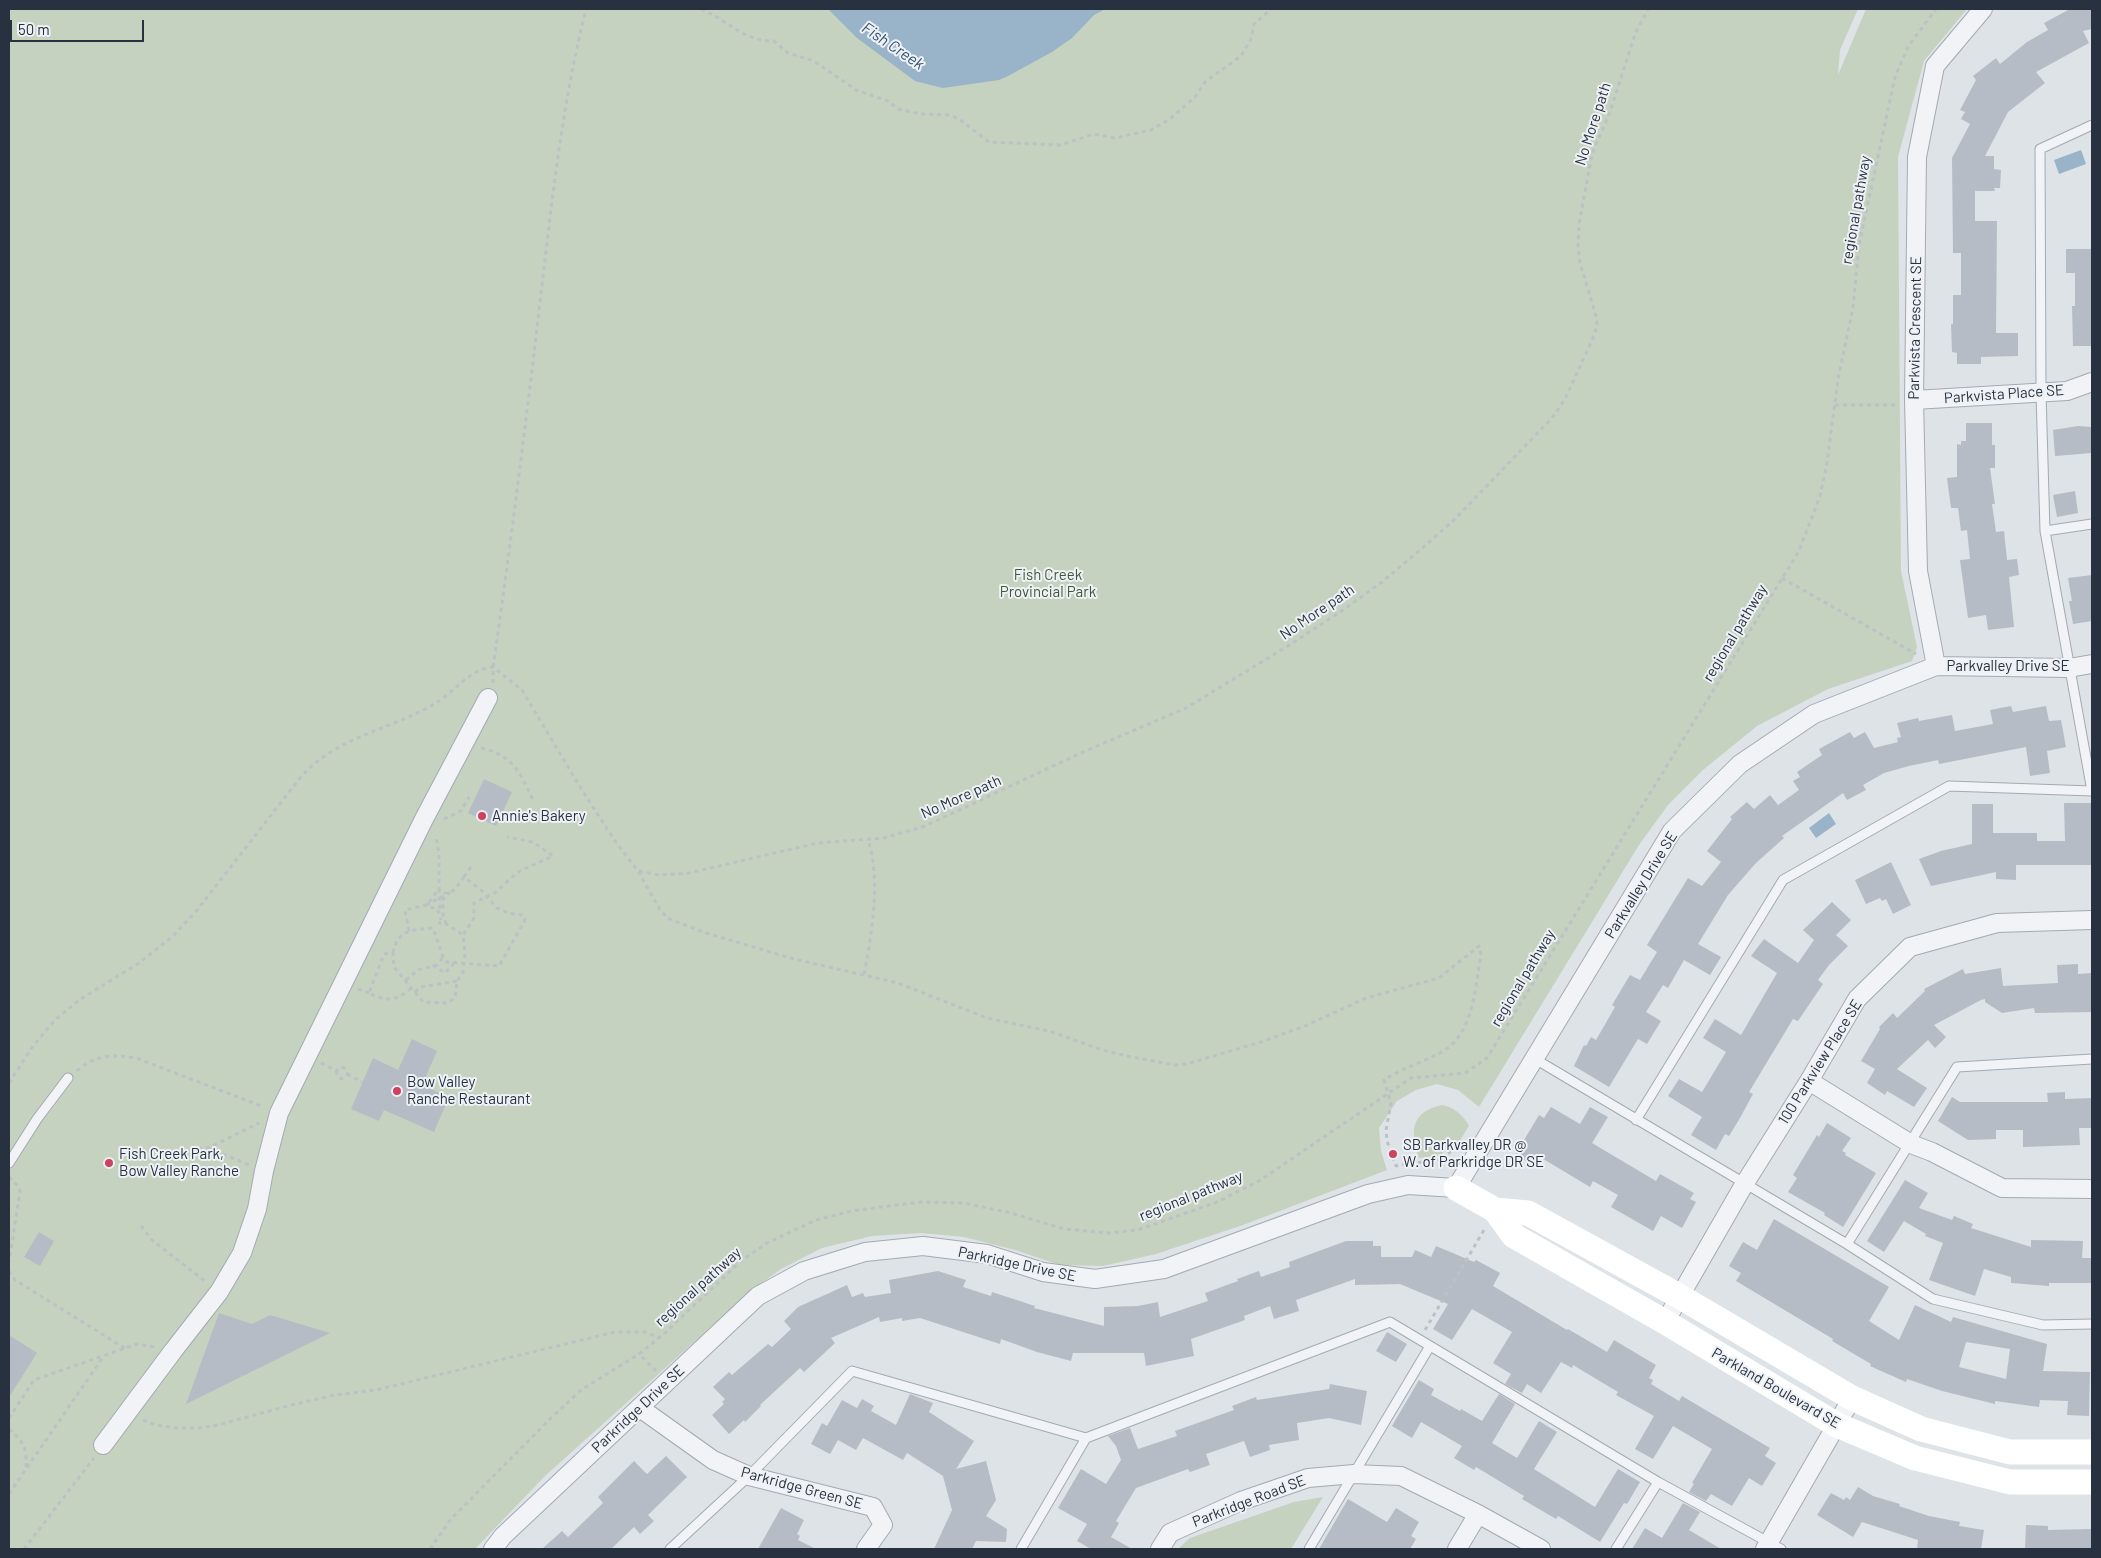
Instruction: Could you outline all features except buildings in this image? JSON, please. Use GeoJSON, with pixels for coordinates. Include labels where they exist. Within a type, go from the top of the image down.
{"type":"FeatureCollection","features":[{"type":"Feature","properties":{"kind":"street","name":"Parkvista Crescent SE"},"geometry":{"type":"LineString","coordinates":[[1936,666],[1918,571],[1914,400],[1917,157],[1934,66],[1983,9]]}},
{"type":"Feature","properties":{"kind":"street","name":"Parkvista Place SE"},"geometry":{"type":"LineString","coordinates":[[1914,400],[2067,391],[2092,382]]}},
{"type":"Feature","properties":{"kind":"street","name":"Parkvalley Drive SE"},"geometry":{"type":"LineString","coordinates":[[1456,1188],[1672,831],[1740,764],[1814,714],[1936,666],[2069,668],[2092,664]]}},
{"type":"Feature","properties":{"kind":"street"},"geometry":{"type":"LineString","coordinates":[[103,1445],[219,1292],[242,1253],[257,1209],[264,1171],[280,1113],[428,822],[488,698]]}},
{"type":"Feature","properties":{"kind":"street","name":"100 Parkview Place SE"},"geometry":{"type":"LineString","coordinates":[[1665,1322],[1745,1183],[1809,1081],[1857,999],[1910,947],[1997,923],[2092,920]]}},
{"type":"Feature","properties":{"kind":"street"},"geometry":{"type":"LineString","coordinates":[[1809,1081],[1911,1144],[1932,1152],[2002,1188],[2092,1189]]}},
{"type":"Feature","properties":{"kind":"street","name":"Parkridge Drive SE"},"geometry":{"type":"LineString","coordinates":[[493,1549],[503,1536],[758,1296],[804,1271],[864,1252],[923,1246],[987,1254],[1043,1272],[1095,1279],[1164,1268],[1368,1194],[1408,1185],[1456,1188]]}},
{"type":"Feature","properties":{"kind":"street","name":"Parkland Boulevard SE"},"geometry":{"type":"LineString","coordinates":[[1456,1188],[1496,1210],[1528,1213],[1679,1296],[1852,1398],[1921,1429],[2010,1452],[2092,1452]]}},
{"type":"Feature","properties":{"kind":"street","name":"Parkland Boulevard SE"},"geometry":{"type":"LineString","coordinates":[[1496,1210],[1514,1236],[1665,1322],[1837,1425],[1915,1458],[2010,1482],[2092,1482]]}},
{"type":"Feature","properties":{"kind":"street"},"geometry":{"type":"LineString","coordinates":[[1772,1547],[1852,1398]]}},
{"type":"Feature","properties":{"kind":"street","name":"Parkridge Green SE"},"geometry":{"type":"LineString","coordinates":[[640,1408],[713,1460],[749,1476],[873,1507],[883,1524],[866,1549]]}},
{"type":"Feature","properties":{"kind":"street","name":"Parkridge Road SE"},"geometry":{"type":"LineString","coordinates":[[1160,1549],[1170,1533],[1241,1501],[1308,1478],[1354,1474],[1402,1476],[1478,1514],[1541,1549]]}},
{"type":"Feature","properties":{"kind":"street"},"geometry":{"type":"LineString","coordinates":[[1457,1549],[1478,1514]]}},
{"type":"Feature","properties":{"kind":"lane"},"geometry":{"type":"LineString","coordinates":[[1636,1120],[1783,880],[1949,786],[2092,791],[2045,531],[2041,393],[2040,149],[2092,125]]}},
{"type":"Feature","properties":{"kind":"lane"},"geometry":{"type":"LineString","coordinates":[[2045,531],[2092,524]]}},
{"type":"Feature","properties":{"kind":"lane"},"geometry":{"type":"LineString","coordinates":[[1535,1059],[1847,1244],[1933,1299],[2043,1325],[2092,1324]]}},
{"type":"Feature","properties":{"kind":"lane"},"geometry":{"type":"LineString","coordinates":[[1847,1244],[1911,1144],[1957,1067],[2092,1059]]}},
{"type":"Feature","properties":{"kind":"lane"},"geometry":{"type":"LineString","coordinates":[[9,1163],[42,1112],[68,1078]]}},
{"type":"Feature","properties":{"kind":"lane"},"geometry":{"type":"LineString","coordinates":[[670,1549],[749,1476],[852,1371],[1086,1438],[1390,1322],[1658,1482],[1772,1547]]}},
{"type":"Feature","properties":{"kind":"lane"},"geometry":{"type":"LineString","coordinates":[[1309,1549],[1430,1346]]}},
{"type":"Feature","properties":{"kind":"lane"},"geometry":{"type":"LineString","coordinates":[[1021,1549],[1086,1438]]}},
{"type":"Feature","properties":{"kind":"lane"},"geometry":{"type":"LineString","coordinates":[[1616,1549],[1658,1482]]}},
{"type":"Feature","properties":{"kind":"path"},"geometry":{"type":"LineString","coordinates":[[493,667],[520,467],[554,183],[586,9]]}},
{"type":"Feature","properties":{"kind":"path"},"geometry":{"type":"LineString","coordinates":[[701,9],[743,35],[759,41],[774,41],[788,53],[814,61],[856,90],[888,101],[898,109],[921,114],[949,115],[959,119],[983,138],[995,143],[1041,142],[1060,145],[1094,134],[1115,138],[1151,130],[1170,120],[1195,97],[1205,82],[1242,56],[1251,39],[1254,24],[1271,9]]}},
{"type":"Feature","properties":{"kind":"path","name":"No More path"},"geometry":{"type":"LineString","coordinates":[[638,871],[659,875],[676,875],[739,863],[818,843],[868,840],[903,834],[925,826],[980,802],[1081,753],[1160,720],[1195,703],[1291,644],[1382,582],[1455,519],[1561,408],[1594,336],[1597,325],[1596,316],[1585,284],[1578,246],[1580,216],[1592,154],[1610,112],[1635,34],[1648,9]]}},
{"type":"Feature","properties":{"kind":"path","name":"regional pathway"},"geometry":{"type":"LineString","coordinates":[[430,1549],[451,1519],[581,1390],[639,1354],[742,1260],[767,1243],[816,1220],[852,1211],[896,1204],[923,1202],[964,1203],[1011,1213],[1064,1229],[1108,1233],[1138,1230],[1217,1202],[1259,1181],[1411,1078],[1465,1073],[1487,1058],[1799,551],[1820,496],[1853,308],[1859,245],[1895,76],[1909,45],[1936,9]]}},
{"type":"Feature","properties":{"kind":"path"},"geometry":{"type":"LineString","coordinates":[[1835,404],[1899,405],[1914,400]]}},
{"type":"Feature","properties":{"kind":"path"},"geometry":{"type":"LineString","coordinates":[[1782,578],[1936,666]]}},
{"type":"Feature","properties":{"kind":"path"},"geometry":{"type":"LineString","coordinates":[[9,1083],[33,1046],[55,1020],[79,1000],[139,963],[173,936],[198,909],[300,778],[318,759],[351,740],[426,709],[474,673],[482,668],[493,667],[522,690],[580,787],[615,841],[638,871],[659,908],[667,918],[680,924],[794,959],[833,969],[864,974],[920,990],[987,1018],[1048,1031],[1102,1050],[1175,1065],[1186,1064],[1258,1043],[1305,1026],[1366,998],[1439,978],[1480,946],[1481,954],[1470,1010],[1458,1039],[1440,1053],[1384,1080],[1391,1111],[1386,1130],[1387,1141],[1396,1166],[1434,1162],[1450,1153],[1457,1144]]}},
{"type":"Feature","properties":{"kind":"path"},"geometry":{"type":"LineString","coordinates":[[467,738],[474,746],[505,757],[517,768],[533,800]]}},
{"type":"Feature","properties":{"kind":"path"},"geometry":{"type":"LineString","coordinates":[[440,922],[437,837],[428,822],[461,811],[469,797]]}},
{"type":"Feature","properties":{"kind":"path"},"geometry":{"type":"LineString","coordinates":[[463,935],[474,918],[474,903],[496,892],[520,871],[553,856],[533,842],[507,837]]}},
{"type":"Feature","properties":{"kind":"path"},"geometry":{"type":"LineString","coordinates":[[864,974],[875,889],[872,852],[868,840]]}},
{"type":"Feature","properties":{"kind":"path"},"geometry":{"type":"LineString","coordinates":[[409,931],[405,910],[426,905],[454,890],[471,867]]}},
{"type":"Feature","properties":{"kind":"path"},"geometry":{"type":"LineString","coordinates":[[433,928],[443,957],[447,962],[464,962],[491,967],[499,966],[524,922],[524,916],[503,911],[464,877]]}},
{"type":"Feature","properties":{"kind":"path"},"geometry":{"type":"LineString","coordinates":[[439,888],[444,893],[449,893]]}},
{"type":"Feature","properties":{"kind":"path"},"geometry":{"type":"LineString","coordinates":[[426,905],[439,888]]}},
{"type":"Feature","properties":{"kind":"path"},"geometry":{"type":"LineString","coordinates":[[446,923],[444,919],[444,899],[449,893]]}},
{"type":"Feature","properties":{"kind":"path"},"geometry":{"type":"LineString","coordinates":[[426,905],[438,910],[440,922]]}},
{"type":"Feature","properties":{"kind":"path"},"geometry":{"type":"LineString","coordinates":[[440,922],[446,923],[463,935],[466,945],[463,972],[457,981],[455,998],[447,1003],[427,1003],[420,999],[394,968],[393,953],[396,943],[409,931],[433,928],[440,922]]}},
{"type":"Feature","properties":{"kind":"path"},"geometry":{"type":"LineString","coordinates":[[393,953],[384,954],[369,993],[384,999],[391,999],[399,998],[411,988]]}},
{"type":"Feature","properties":{"kind":"path"},"geometry":{"type":"LineString","coordinates":[[406,980],[418,970],[440,962],[443,957]]}},
{"type":"Feature","properties":{"kind":"path"},"geometry":{"type":"LineString","coordinates":[[433,965],[444,973],[454,963]]}},
{"type":"Feature","properties":{"kind":"path"},"geometry":{"type":"LineString","coordinates":[[415,992],[421,987],[457,981]]}},
{"type":"Feature","properties":{"kind":"path"},"geometry":{"type":"LineString","coordinates":[[68,1078],[94,1059],[121,1056],[136,1058],[280,1113]]}},
{"type":"Feature","properties":{"kind":"path"},"geometry":{"type":"LineString","coordinates":[[347,1074],[362,1082]]}},
{"type":"Feature","properties":{"kind":"path"},"geometry":{"type":"LineString","coordinates":[[185,1156],[192,1149],[208,1148],[280,1113]]}},
{"type":"Feature","properties":{"kind":"path"},"geometry":{"type":"LineString","coordinates":[[208,1148],[264,1171]]}},
{"type":"Feature","properties":{"kind":"path"},"geometry":{"type":"LineString","coordinates":[[9,1177],[19,1187],[20,1192],[9,1262]]}},
{"type":"Feature","properties":{"kind":"path"},"geometry":{"type":"LineString","coordinates":[[1420,1339],[1496,1210]]}},
{"type":"Feature","properties":{"kind":"path"},"geometry":{"type":"LineString","coordinates":[[141,1226],[158,1246],[219,1292]]}},
{"type":"Feature","properties":{"kind":"path"},"geometry":{"type":"LineString","coordinates":[[9,1271],[15,1280],[126,1349]]}},
{"type":"Feature","properties":{"kind":"path"},"geometry":{"type":"LineString","coordinates":[[127,1412],[156,1425],[200,1428],[335,1395],[376,1390],[595,1336],[616,1332],[647,1332],[658,1338]]}},
{"type":"Feature","properties":{"kind":"path"},"geometry":{"type":"LineString","coordinates":[[9,1418],[34,1380],[137,1344],[173,1351]]}},
{"type":"Feature","properties":{"kind":"path"},"geometry":{"type":"LineString","coordinates":[[639,1354],[667,1381]]}},
{"type":"Feature","properties":{"kind":"path"},"geometry":{"type":"LineString","coordinates":[[9,1494],[103,1357]]}},
{"type":"Feature","properties":{"kind":"path"},"geometry":{"type":"LineString","coordinates":[[9,1429],[21,1440],[27,1454],[26,1470]]}},
{"type":"Feature","properties":{"kind":"path"},"geometry":{"type":"LineString","coordinates":[[24,1549],[103,1445]]}},
{"type":"Feature","properties":{"kind":"green space","name":"Fish Creek Provincial Park"},"geometry":{"type":"Polygon","coordinates":[[[9,9],[1858,9],[1840,50],[1838,75],[1866,9],[1967,9],[1924,61],[1898,157],[1901,571],[1917,647],[1912,661],[1828,689],[1757,726],[1703,770],[1668,805],[1639,845],[1479,1107],[1458,1090],[1437,1084],[1416,1090],[1397,1101],[1379,1128],[1381,1151],[1387,1170],[1243,1225],[1156,1254],[1103,1266],[1060,1265],[1015,1250],[964,1237],[921,1233],[872,1236],[822,1248],[781,1269],[752,1290],[545,1476],[475,1549],[9,1549],[9,9]]]}},
{"type":"Feature","properties":{"kind":"green space"},"geometry":{"type":"Polygon","coordinates":[[[1442,1105],[1458,1112],[1469,1126],[1459,1142],[1455,1140],[1441,1155],[1419,1158],[1414,1140],[1415,1124],[1418,1118],[1431,1108],[1442,1105]]]}},
{"type":"Feature","properties":{"kind":"green space"},"geometry":{"type":"Polygon","coordinates":[[[1323,1497],[1291,1549],[1178,1549],[1190,1538],[1294,1502],[1323,1497]]]}},
{"type":"Feature","properties":{"kind":"water","name":"Fish Creek"},"geometry":{"type":"Polygon","coordinates":[[[828,9],[1105,9],[1094,15],[1072,38],[1052,52],[1008,76],[999,80],[943,88],[915,81],[857,38],[828,9]]]}},
{"type":"Feature","properties":{"kind":"water"},"geometry":{"type":"Polygon","coordinates":[[[2081,150],[2086,164],[2059,174],[2054,160],[2081,150]]]}},
{"type":"Feature","properties":{"kind":"water"},"geometry":{"type":"Polygon","coordinates":[[[1829,813],[1836,824],[1816,838],[1809,828],[1829,813]]]}},
{"type":"Feature","properties":{"kind":"place","name":"Annie's Bakery"},"geometry":{"type":"Point","coordinates":[482,816]}},
{"type":"Feature","properties":{"kind":"place","name":"Bow Valley Ranche Restaurant"},"geometry":{"type":"Point","coordinates":[397,1091]}},
{"type":"Feature","properties":{"kind":"place","name":"SB Parkvalley DR @ W. of Parkridge DR SE"},"geometry":{"type":"Point","coordinates":[1393,1154]}},
{"type":"Feature","properties":{"kind":"place","name":"Fish Creek Park, Bow Valley Ranche"},"geometry":{"type":"Point","coordinates":[109,1163]}}]}
